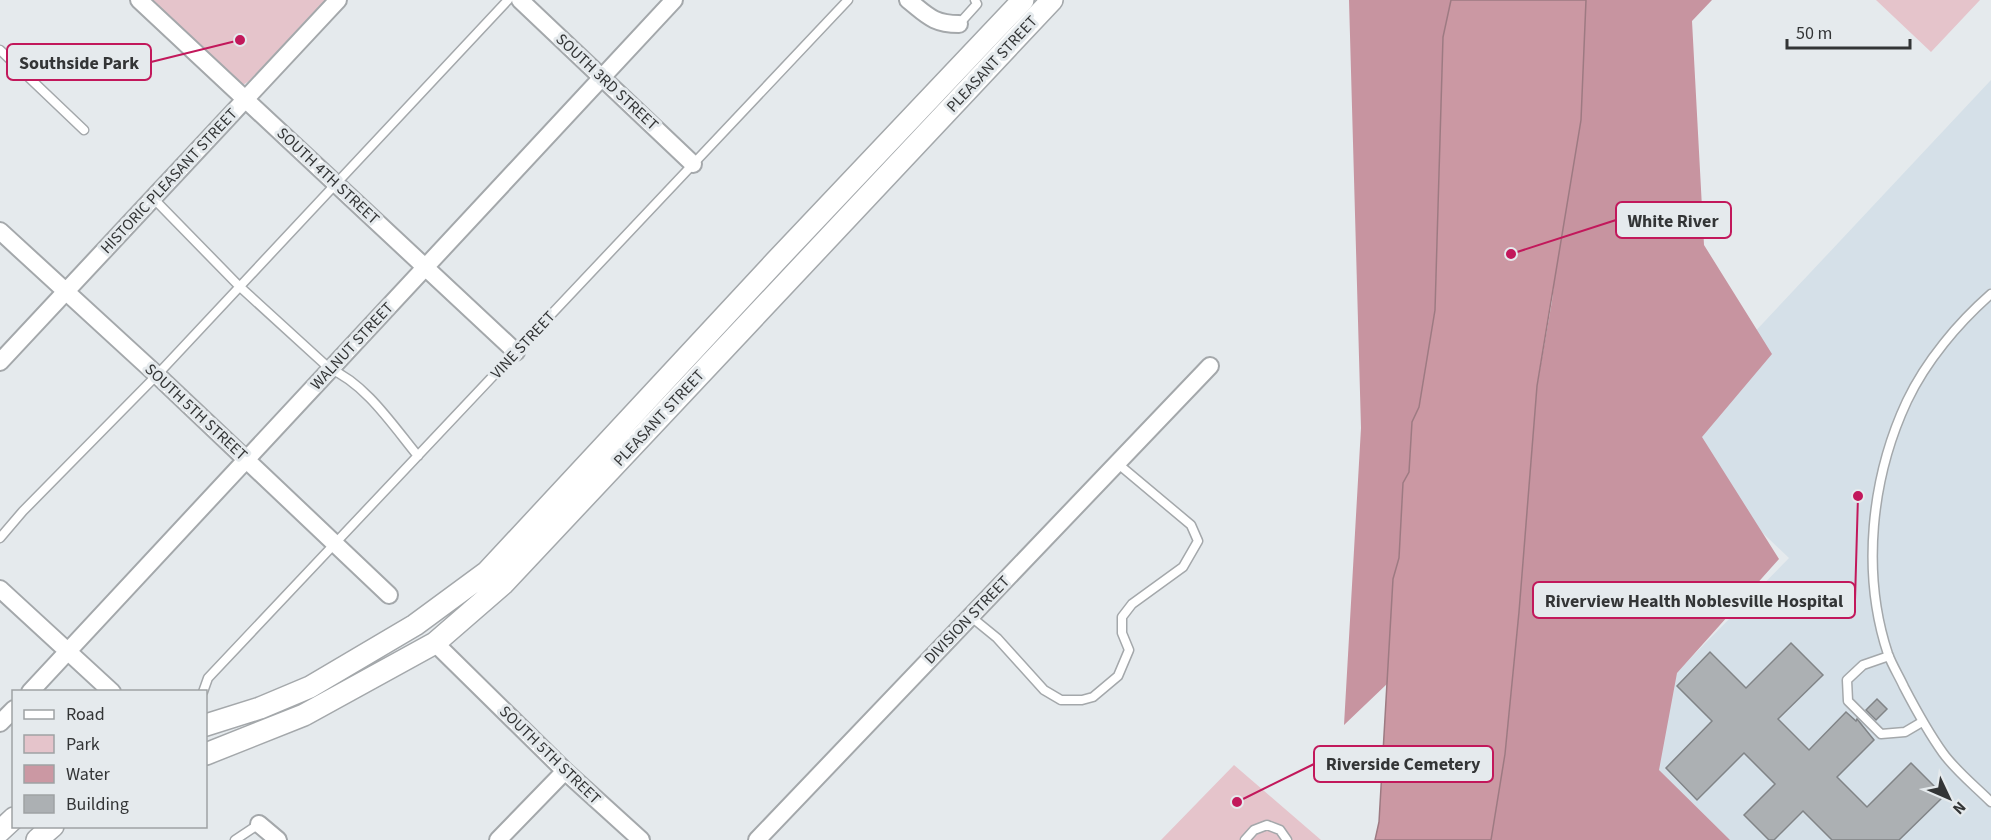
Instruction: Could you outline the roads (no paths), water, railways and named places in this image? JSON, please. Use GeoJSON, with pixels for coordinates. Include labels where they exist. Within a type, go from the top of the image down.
{"type":"FeatureCollection","features":[{"type":"Feature","properties":{"kind":"street","name":"SOUTH 4TH STREET"},"geometry":{"type":"LineString","coordinates":[[139,0],[516,352]]}},
{"type":"Feature","properties":{"kind":"street","name":"HISTORIC PLEASANT STREET"},"geometry":{"type":"LineString","coordinates":[[0,362],[338,0]]}},
{"type":"Feature","properties":{"kind":"street","name":"SOUTH 3RD STREET"},"geometry":{"type":"LineString","coordinates":[[520,0],[693,164]]}},
{"type":"Feature","properties":{"kind":"street","name":"WALNUT STREET"},"geometry":{"type":"LineString","coordinates":[[32,690],[675,0]]}},
{"type":"Feature","properties":{"kind":"street"},"geometry":{"type":"LineString","coordinates":[[908,0],[935,22],[959,24]]}},
{"type":"Feature","properties":{"kind":"street","name":"PLEASANT STREET"},"geometry":{"type":"LineString","coordinates":[[207,725],[260,708],[310,687],[415,625],[487,572],[767,270],[1023,0]]}},
{"type":"Feature","properties":{"kind":"street","name":"PLEASANT STREET"},"geometry":{"type":"LineString","coordinates":[[207,754],[304,715],[435,643],[503,584],[1052,0]]}},
{"type":"Feature","properties":{"kind":"street","name":"SOUTH 5TH STREET"},"geometry":{"type":"LineString","coordinates":[[0,231],[157,375],[389,595]]}},
{"type":"Feature","properties":{"kind":"street","name":"DIVISION STREET"},"geometry":{"type":"LineString","coordinates":[[757,840],[1210,366]]}},
{"type":"Feature","properties":{"kind":"street"},"geometry":{"type":"LineString","coordinates":[[0,589],[110,690]]}},
{"type":"Feature","properties":{"kind":"street","name":"SOUTH 5TH STREET"},"geometry":{"type":"LineString","coordinates":[[435,643],[565,771],[641,840]]}},
{"type":"Feature","properties":{"kind":"street"},"geometry":{"type":"LineString","coordinates":[[0,723],[12,711]]}},
{"type":"Feature","properties":{"kind":"street"},"geometry":{"type":"LineString","coordinates":[[498,840],[565,771]]}},
{"type":"Feature","properties":{"kind":"street"},"geometry":{"type":"LineString","coordinates":[[0,831],[12,820]]}},
{"type":"Feature","properties":{"kind":"street"},"geometry":{"type":"LineString","coordinates":[[259,824],[278,840]]}},
{"type":"Feature","properties":{"kind":"street"},"geometry":{"type":"LineString","coordinates":[[37,840],[51,828]]}},
{"type":"Feature","properties":{"kind":"lane"},"geometry":{"type":"LineString","coordinates":[[0,538],[23,511],[157,375],[238,285],[508,0]]}},
{"type":"Feature","properties":{"kind":"lane","name":"VINE STREET"},"geometry":{"type":"LineString","coordinates":[[204,690],[208,678],[848,0]]}},
{"type":"Feature","properties":{"kind":"lane"},"geometry":{"type":"LineString","coordinates":[[959,24],[977,4],[975,0]]}},
{"type":"Feature","properties":{"kind":"lane"},"geometry":{"type":"LineString","coordinates":[[0,50],[84,130]]}},
{"type":"Feature","properties":{"kind":"lane"},"geometry":{"type":"LineString","coordinates":[[153,198],[238,285],[330,369],[344,375],[370,399],[418,456]]}},
{"type":"Feature","properties":{"kind":"lane"},"geometry":{"type":"LineString","coordinates":[[1991,294],[1966,316],[1932,361],[1908,400],[1890,443],[1879,486],[1872,558],[1880,627],[1888,656],[1922,722],[1945,755],[1991,802]]}},
{"type":"Feature","properties":{"kind":"lane"},"geometry":{"type":"LineString","coordinates":[[970,616],[997,638],[1044,690],[1061,700],[1082,700],[1093,697],[1118,676],[1129,650],[1122,633],[1122,617],[1131,604],[1183,567],[1198,541],[1191,525],[1117,463]]}},
{"type":"Feature","properties":{"kind":"lane"},"geometry":{"type":"LineString","coordinates":[[1888,656],[1863,665],[1847,680],[1848,701],[1881,734],[1905,732],[1922,722]]}},
{"type":"Feature","properties":{"kind":"lane"},"geometry":{"type":"LineString","coordinates":[[235,840],[259,824]]}},
{"type":"Feature","properties":{"kind":"lane"},"geometry":{"type":"LineString","coordinates":[[1245,840],[1254,830],[1268,825],[1280,830],[1287,840]]}},
{"type":"Feature","properties":{"kind":"water"},"geometry":{"type":"Polygon","coordinates":[[[1451,0],[1586,0],[1581,120],[1537,386],[1505,754],[1491,840],[1375,840],[1379,822],[1393,579],[1399,558],[1403,483],[1409,472],[1412,422],[1419,407],[1435,310],[1443,37],[1451,0]]]}},
{"type":"Feature","properties":{"kind":"place","name":"Southside Park"},"geometry":{"type":"Point","coordinates":[240,40]}},
{"type":"Feature","properties":{"kind":"place","name":"White River"},"geometry":{"type":"Point","coordinates":[1511,254]}},
{"type":"Feature","properties":{"kind":"place","name":"Riverview Health Noblesville Hospital"},"geometry":{"type":"Point","coordinates":[1858,496]}},
{"type":"Feature","properties":{"kind":"place","name":"Riverside Cemetery"},"geometry":{"type":"Point","coordinates":[1237,802]}}]}
